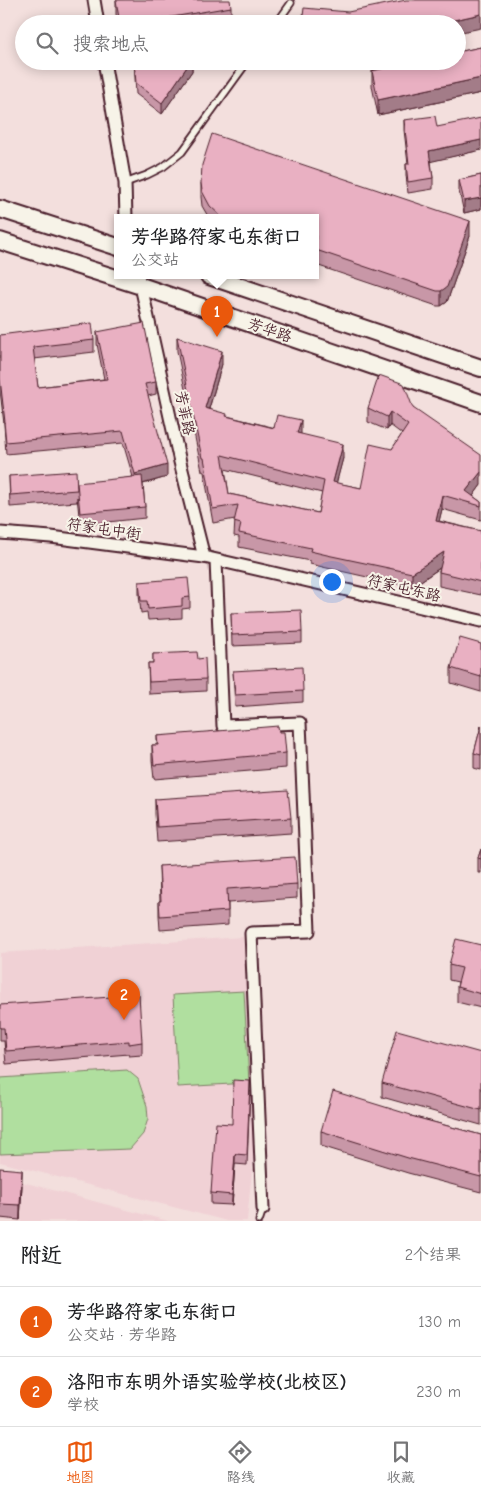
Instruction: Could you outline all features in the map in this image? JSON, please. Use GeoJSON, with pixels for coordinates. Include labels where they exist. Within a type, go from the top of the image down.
{"type":"FeatureCollection","features":[{"type":"Feature","properties":{"kind":"main road"},"geometry":{"type":"LineString","coordinates":[[0,209],[114,246]]}},
{"type":"Feature","properties":{"kind":"main road","name":"芳华路"},"geometry":{"type":"LineString","coordinates":[[0,241],[114,274]]}},
{"type":"Feature","properties":{"kind":"main road"},"geometry":{"type":"LineString","coordinates":[[218,279],[481,368]]}},
{"type":"Feature","properties":{"kind":"main road","name":"芳华路"},"geometry":{"type":"LineString","coordinates":[[140,281],[481,403]]}},
{"type":"Feature","properties":{"kind":"street"},"geometry":{"type":"LineString","coordinates":[[94,0],[96,15]]}},
{"type":"Feature","properties":{"kind":"street"},"geometry":{"type":"LineString","coordinates":[[106,70],[125,183],[126,214]]}},
{"type":"Feature","properties":{"kind":"street","name":"芳菲路"},"geometry":{"type":"LineString","coordinates":[[140,281],[180,462],[204,558]]}},
{"type":"Feature","properties":{"kind":"street","name":"符家屯中街"},"geometry":{"type":"LineString","coordinates":[[0,533],[51,537],[204,558]]}},
{"type":"Feature","properties":{"kind":"street","name":"符家屯东路"},"geometry":{"type":"LineString","coordinates":[[204,558],[481,621]]}},
{"type":"Feature","properties":{"kind":"street"},"geometry":{"type":"LineString","coordinates":[[216,561],[223,726],[300,722],[309,931],[251,933],[262,1209]]}},
{"type":"Feature","properties":{"kind":"lane"},"geometry":{"type":"LineString","coordinates":[[282,15],[291,3]]}},
{"type":"Feature","properties":{"kind":"lane"},"geometry":{"type":"LineString","coordinates":[[125,183],[163,167],[182,152],[241,70]]}},
{"type":"Feature","properties":{"kind":"lane"},"geometry":{"type":"LineString","coordinates":[[259,1221],[262,1209]]}},
{"type":"Feature","properties":{"kind":"shaded area"},"geometry":{"type":"Polygon","coordinates":[[[243,937],[254,1086],[253,1159],[247,1221],[227,1221],[0,1162],[0,953],[243,937]]]}},
{"type":"Feature","properties":{"kind":"shaded area"},"geometry":{"type":"Polygon","coordinates":[[[0,1176],[168,1221],[0,1221],[0,1176]]]}},
{"type":"Feature","properties":{"kind":"green space"},"geometry":{"type":"Polygon","coordinates":[[[244,991],[249,1083],[178,1087],[173,995],[244,991]]]}},
{"type":"Feature","properties":{"kind":"green space"},"geometry":{"type":"Polygon","coordinates":[[[127,1070],[138,1079],[147,1106],[148,1119],[143,1134],[130,1149],[0,1154],[0,1078],[127,1070]]]}},
{"type":"Feature","properties":{"kind":"building"},"geometry":{"type":"Polygon","coordinates":[[[116,0],[230,0],[231,7],[184,15],[118,15],[116,0]]]}},
{"type":"Feature","properties":{"kind":"building"},"geometry":{"type":"Polygon","coordinates":[[[406,0],[481,0],[481,14],[466,17],[466,15],[303,15],[304,8],[348,12],[406,0]]]}},
{"type":"Feature","properties":{"kind":"building"},"geometry":{"type":"Polygon","coordinates":[[[481,47],[481,78],[378,100],[372,71],[466,70],[466,50],[481,47]]]}},
{"type":"Feature","properties":{"kind":"building"},"geometry":{"type":"Polygon","coordinates":[[[135,70],[185,70],[162,103],[136,83],[135,70]]]}},
{"type":"Feature","properties":{"kind":"building"},"geometry":{"type":"Polygon","coordinates":[[[435,116],[437,127],[481,118],[481,140],[429,151],[433,178],[408,182],[406,164],[409,164],[404,120],[435,116]]]}},
{"type":"Feature","properties":{"kind":"building"},"geometry":{"type":"Polygon","coordinates":[[[212,134],[470,221],[447,287],[437,291],[319,251],[319,214],[219,214],[210,206],[202,191],[202,165],[212,134]]]}},
{"type":"Feature","properties":{"kind":"building"},"geometry":{"type":"Polygon","coordinates":[[[481,175],[481,198],[464,201],[459,180],[481,175]]]}},
{"type":"Feature","properties":{"kind":"building"},"geometry":{"type":"Polygon","coordinates":[[[92,323],[94,340],[33,347],[38,387],[107,379],[97,332],[144,323],[156,382],[145,384],[167,465],[135,474],[123,431],[6,442],[0,379],[0,335],[92,323]]]}},
{"type":"Feature","properties":{"kind":"building"},"geometry":{"type":"Polygon","coordinates":[[[177,337],[222,351],[205,408],[227,414],[226,416],[274,428],[277,415],[301,420],[297,433],[343,444],[333,482],[361,488],[370,444],[392,449],[408,425],[390,412],[387,417],[368,408],[379,375],[404,384],[413,408],[481,455],[481,472],[466,491],[481,502],[481,506],[442,495],[436,521],[481,531],[481,582],[439,572],[444,552],[412,573],[327,555],[310,551],[311,548],[239,533],[241,524],[234,522],[238,505],[213,509],[204,458],[202,458],[177,337]],[[222,455],[229,494],[318,513],[324,481],[222,455]]]}},
{"type":"Feature","properties":{"kind":"building"},"geometry":{"type":"Polygon","coordinates":[[[76,471],[77,490],[10,495],[9,476],[76,471]]]}},
{"type":"Feature","properties":{"kind":"building"},"geometry":{"type":"Polygon","coordinates":[[[142,476],[145,507],[80,513],[77,483],[142,476]]]}},
{"type":"Feature","properties":{"kind":"building"},"geometry":{"type":"Polygon","coordinates":[[[188,578],[190,597],[182,598],[182,606],[148,609],[147,601],[141,601],[139,582],[188,578]]]}},
{"type":"Feature","properties":{"kind":"building"},"geometry":{"type":"Polygon","coordinates":[[[301,610],[302,632],[232,635],[231,613],[301,610]]]}},
{"type":"Feature","properties":{"kind":"building"},"geometry":{"type":"Polygon","coordinates":[[[460,638],[481,644],[481,677],[451,668],[460,638]]]}},
{"type":"Feature","properties":{"kind":"building"},"geometry":{"type":"Polygon","coordinates":[[[197,652],[198,659],[205,658],[206,679],[149,682],[148,663],[153,663],[153,654],[197,652]]]}},
{"type":"Feature","properties":{"kind":"building"},"geometry":{"type":"Polygon","coordinates":[[[302,667],[303,691],[235,695],[233,671],[302,667]]]}},
{"type":"Feature","properties":{"kind":"building"},"geometry":{"type":"Polygon","coordinates":[[[278,726],[279,732],[284,732],[286,753],[154,765],[152,745],[158,745],[157,736],[278,726]]]}},
{"type":"Feature","properties":{"kind":"building"},"geometry":{"type":"Polygon","coordinates":[[[481,726],[481,755],[474,753],[481,726]]]}},
{"type":"Feature","properties":{"kind":"building"},"geometry":{"type":"Polygon","coordinates":[[[288,790],[291,818],[157,827],[155,799],[288,790]]]}},
{"type":"Feature","properties":{"kind":"building"},"geometry":{"type":"Polygon","coordinates":[[[295,857],[297,884],[227,889],[228,911],[160,916],[159,866],[295,857]]]}},
{"type":"Feature","properties":{"kind":"building"},"geometry":{"type":"Polygon","coordinates":[[[456,939],[481,945],[481,994],[457,987],[462,968],[449,965],[456,939]]]}},
{"type":"Feature","properties":{"kind":"building"},"geometry":{"type":"Polygon","coordinates":[[[139,995],[142,1042],[129,1044],[129,1041],[6,1051],[4,1028],[0,1028],[0,1005],[139,995]]]}},
{"type":"Feature","properties":{"kind":"building"},"geometry":{"type":"Polygon","coordinates":[[[397,1030],[481,1053],[481,1110],[382,1083],[397,1030]]]}},
{"type":"Feature","properties":{"kind":"building"},"geometry":{"type":"Polygon","coordinates":[[[233,1080],[250,1081],[247,1155],[235,1154],[232,1195],[211,1193],[216,1123],[232,1124],[233,1080]]]}},
{"type":"Feature","properties":{"kind":"building"},"geometry":{"type":"Polygon","coordinates":[[[333,1091],[411,1116],[481,1135],[481,1177],[408,1158],[321,1131],[333,1091]]]}},
{"type":"Feature","properties":{"kind":"building"},"geometry":{"type":"Polygon","coordinates":[[[0,1168],[22,1170],[20,1205],[0,1204],[0,1168]]]}},
{"type":"Feature","properties":{"kind":"place","name":"芳华路符家屯东街口"},"geometry":{"type":"Point","coordinates":[217,337]}},
{"type":"Feature","properties":{"kind":"place","name":"洛阳市东明外语实验学校(北校区)"},"geometry":{"type":"Point","coordinates":[124,1020]}}]}
